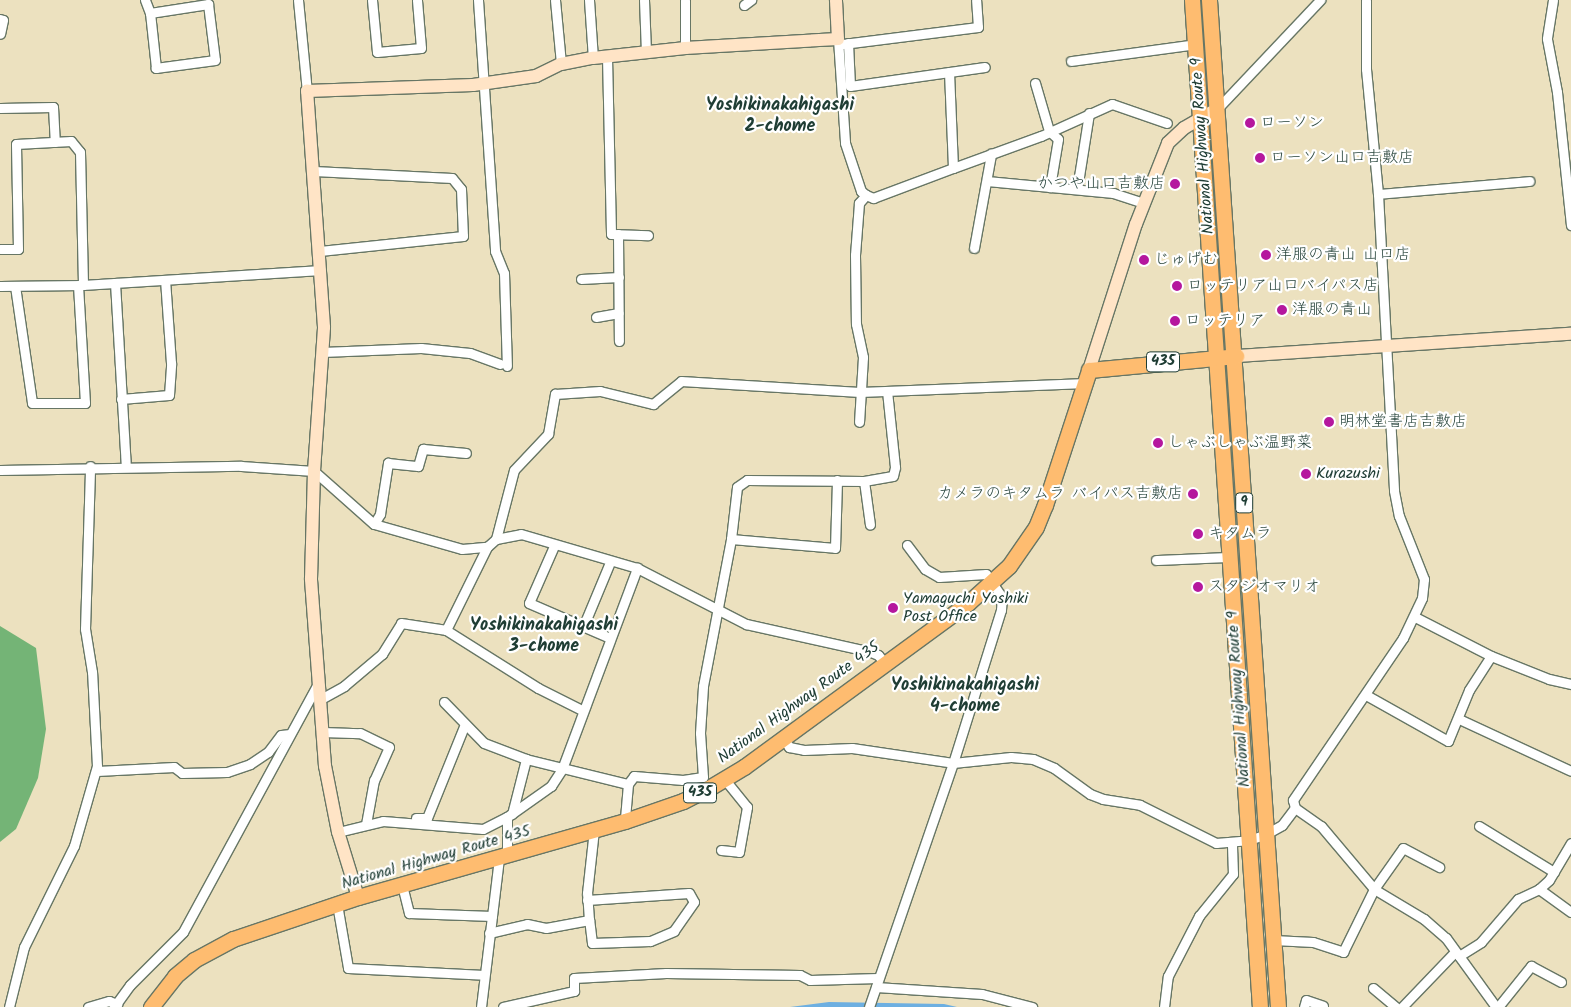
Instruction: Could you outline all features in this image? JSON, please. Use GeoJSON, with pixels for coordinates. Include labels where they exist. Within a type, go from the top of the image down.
{"type":"FeatureCollection","features":[{"type":"Feature","properties":{"kind":"highway","name":"National Highway Route 9"},"geometry":{"type":"LineString","coordinates":[[1192,0],[1260,1007]]}},
{"type":"Feature","properties":{"kind":"highway","name":"National Highway Route 9"},"geometry":{"type":"LineString","coordinates":[[1209,0],[1236,356],[1278,1007]]}},
{"type":"Feature","properties":{"kind":"highway","name":"435"},"geometry":{"type":"LineString","coordinates":[[1088,377],[1217,356],[1236,356]]}},
{"type":"Feature","properties":{"kind":"highway","name":"National Highway Route 435"},"geometry":{"type":"LineString","coordinates":[[151,1007],[176,976],[210,950],[358,897],[503,858],[625,821],[683,801],[724,779],[885,663],[993,582],[1009,566],[1036,527],[1088,377]]}},
{"type":"Feature","properties":{"kind":"street"},"geometry":{"type":"LineString","coordinates":[[145,0],[150,13],[156,68],[215,60],[208,4],[150,13]]}},
{"type":"Feature","properties":{"kind":"street"},"geometry":{"type":"LineString","coordinates":[[298,0],[321,270],[322,352],[314,471],[311,579],[319,700],[322,732],[338,832],[358,897]]}},
{"type":"Feature","properties":{"kind":"street"},"geometry":{"type":"LineString","coordinates":[[372,0],[376,52],[421,48],[417,0]]}},
{"type":"Feature","properties":{"kind":"street"},"geometry":{"type":"LineString","coordinates":[[322,352],[421,348],[470,353],[504,365],[504,273],[495,251],[486,83],[478,0]]}},
{"type":"Feature","properties":{"kind":"street"},"geometry":{"type":"LineString","coordinates":[[555,0],[561,64]]}},
{"type":"Feature","properties":{"kind":"street"},"geometry":{"type":"LineString","coordinates":[[589,0],[593,58]]}},
{"type":"Feature","properties":{"kind":"street"},"geometry":{"type":"LineString","coordinates":[[644,0],[646,52]]}},
{"type":"Feature","properties":{"kind":"street"},"geometry":{"type":"LineString","coordinates":[[684,0],[685,48]]}},
{"type":"Feature","properties":{"kind":"street"},"geometry":{"type":"LineString","coordinates":[[836,0],[841,42],[850,86],[985,67]]}},
{"type":"Feature","properties":{"kind":"street"},"geometry":{"type":"LineString","coordinates":[[307,91],[486,83],[536,76],[561,64],[593,58],[685,48],[841,42],[978,27],[976,0]]}},
{"type":"Feature","properties":{"kind":"street"},"geometry":{"type":"LineString","coordinates":[[496,539],[514,470],[548,434],[555,394],[600,391],[653,404],[681,381],[860,392],[1088,377],[1144,204],[1168,143],[1184,128],[1218,108],[1320,0]]}},
{"type":"Feature","properties":{"kind":"street"},"geometry":{"type":"LineString","coordinates":[[1366,0],[1366,68],[1378,194],[1394,491],[1399,516],[1424,579],[1422,598],[1415,617],[1366,696],[1293,800],[1295,808],[1321,826],[1374,889],[1424,920],[1446,938],[1497,1007],[1531,966],[1561,982]]}},
{"type":"Feature","properties":{"kind":"street"},"geometry":{"type":"LineString","coordinates":[[1553,0],[1547,39],[1557,92],[1571,225]]}},
{"type":"Feature","properties":{"kind":"street"},"geometry":{"type":"LineString","coordinates":[[0,19],[3,20],[0,34]]}},
{"type":"Feature","properties":{"kind":"street"},"geometry":{"type":"LineString","coordinates":[[841,42],[844,143],[861,191],[873,198],[991,154],[1112,104],[1167,123]]}},
{"type":"Feature","properties":{"kind":"street"},"geometry":{"type":"LineString","coordinates":[[1071,61],[1196,44]]}},
{"type":"Feature","properties":{"kind":"street"},"geometry":{"type":"LineString","coordinates":[[608,57],[611,234],[648,235]]}},
{"type":"Feature","properties":{"kind":"street"},"geometry":{"type":"LineString","coordinates":[[949,72],[953,168]]}},
{"type":"Feature","properties":{"kind":"street"},"geometry":{"type":"LineString","coordinates":[[1035,83],[1049,131],[1058,139],[1050,186]]}},
{"type":"Feature","properties":{"kind":"street"},"geometry":{"type":"LineString","coordinates":[[0,108],[53,107],[55,142]]}},
{"type":"Feature","properties":{"kind":"street"},"geometry":{"type":"LineString","coordinates":[[1077,189],[1089,113]]}},
{"type":"Feature","properties":{"kind":"street"},"geometry":{"type":"LineString","coordinates":[[0,250],[18,249],[16,144],[71,141],[80,152],[80,285],[85,402],[32,403],[15,286]]}},
{"type":"Feature","properties":{"kind":"street"},"geometry":{"type":"LineString","coordinates":[[974,248],[991,154]]}},
{"type":"Feature","properties":{"kind":"street"},"geometry":{"type":"LineString","coordinates":[[314,171],[452,178],[461,188],[462,236],[320,251]]}},
{"type":"Feature","properties":{"kind":"street"},"geometry":{"type":"LineString","coordinates":[[987,181],[1113,193],[1144,204]]}},
{"type":"Feature","properties":{"kind":"street"},"geometry":{"type":"LineString","coordinates":[[1378,194],[1529,181]]}},
{"type":"Feature","properties":{"kind":"street"},"geometry":{"type":"LineString","coordinates":[[859,422],[863,357],[856,324],[855,255],[859,203],[866,195]]}},
{"type":"Feature","properties":{"kind":"street"},"geometry":{"type":"LineString","coordinates":[[618,234],[619,341]]}},
{"type":"Feature","properties":{"kind":"street"},"geometry":{"type":"LineString","coordinates":[[0,286],[80,285],[321,270]]}},
{"type":"Feature","properties":{"kind":"street"},"geometry":{"type":"LineString","coordinates":[[582,280],[619,277]]}},
{"type":"Feature","properties":{"kind":"street"},"geometry":{"type":"LineString","coordinates":[[121,399],[169,394],[171,363],[166,280]]}},
{"type":"Feature","properties":{"kind":"street"},"geometry":{"type":"LineString","coordinates":[[115,283],[126,466]]}},
{"type":"Feature","properties":{"kind":"street"},"geometry":{"type":"LineString","coordinates":[[596,317],[619,312]]}},
{"type":"Feature","properties":{"kind":"street"},"geometry":{"type":"LineString","coordinates":[[1236,356],[1387,348],[1571,334]]}},
{"type":"Feature","properties":{"kind":"street"},"geometry":{"type":"LineString","coordinates":[[625,821],[628,784],[634,776],[683,780],[703,777],[700,732],[703,686],[731,539],[737,488],[747,480],[864,481],[893,476],[895,468],[887,391]]}},
{"type":"Feature","properties":{"kind":"street"},"geometry":{"type":"LineString","coordinates":[[374,524],[380,514],[388,463],[418,466],[423,448],[466,453]]}},
{"type":"Feature","properties":{"kind":"street"},"geometry":{"type":"LineString","coordinates":[[0,470],[90,466],[241,466],[314,471],[374,524],[462,549],[486,547]]}},
{"type":"Feature","properties":{"kind":"street"},"geometry":{"type":"LineString","coordinates":[[9,1007],[24,947],[74,846],[96,771],[92,672],[85,630],[90,466]]}},
{"type":"Feature","properties":{"kind":"street"},"geometry":{"type":"LineString","coordinates":[[731,539],[835,548],[837,480]]}},
{"type":"Feature","properties":{"kind":"street"},"geometry":{"type":"LineString","coordinates":[[864,481],[870,525]]}},
{"type":"Feature","properties":{"kind":"street"},"geometry":{"type":"LineString","coordinates":[[446,630],[486,547],[496,539],[521,534],[554,546],[637,568],[676,586],[717,611],[746,624],[871,652],[878,655],[885,663]]}},
{"type":"Feature","properties":{"kind":"street"},"geometry":{"type":"LineString","coordinates":[[869,1007],[953,763],[1001,610],[1002,597],[986,574],[938,577],[925,569],[907,545]]}},
{"type":"Feature","properties":{"kind":"street"},"geometry":{"type":"LineString","coordinates":[[554,546],[529,603],[610,638]]}},
{"type":"Feature","properties":{"kind":"street"},"geometry":{"type":"LineString","coordinates":[[1156,560],[1229,558]]}},
{"type":"Feature","properties":{"kind":"street"},"geometry":{"type":"LineString","coordinates":[[583,627],[610,562]]}},
{"type":"Feature","properties":{"kind":"street"},"geometry":{"type":"LineString","coordinates":[[338,832],[383,821],[483,829],[510,815],[551,786],[562,769],[582,710],[637,568]]}},
{"type":"Feature","properties":{"kind":"street"},"geometry":{"type":"LineString","coordinates":[[1415,617],[1491,656],[1549,679],[1571,684]]}},
{"type":"Feature","properties":{"kind":"street"},"geometry":{"type":"LineString","coordinates":[[319,700],[344,686],[382,654],[401,622],[446,630],[538,688],[582,710]]}},
{"type":"Feature","properties":{"kind":"street"},"geometry":{"type":"LineString","coordinates":[[1366,696],[1448,741],[1459,719],[1469,690],[1491,656]]}},
{"type":"Feature","properties":{"kind":"street"},"geometry":{"type":"LineString","coordinates":[[88,1007],[109,1001],[116,1005],[130,985],[166,953],[183,932],[318,683]]}},
{"type":"Feature","properties":{"kind":"street"},"geometry":{"type":"LineString","coordinates":[[444,702],[484,743],[526,759],[628,784]]}},
{"type":"Feature","properties":{"kind":"street"},"geometry":{"type":"LineString","coordinates":[[1459,719],[1571,771]]}},
{"type":"Feature","properties":{"kind":"street"},"geometry":{"type":"LineString","coordinates":[[416,818],[432,818],[465,724]]}},
{"type":"Feature","properties":{"kind":"street"},"geometry":{"type":"LineString","coordinates":[[322,732],[360,733],[389,747],[374,780],[366,824]]}},
{"type":"Feature","properties":{"kind":"street"},"geometry":{"type":"LineString","coordinates":[[96,771],[174,767],[182,773],[227,772],[250,764],[268,752],[282,735],[290,734]]}},
{"type":"Feature","properties":{"kind":"street"},"geometry":{"type":"LineString","coordinates":[[783,738],[789,747],[804,750],[852,748],[953,763],[1010,757],[1033,759],[1054,768],[1103,799],[1140,805],[1216,842],[1249,840],[1266,834],[1282,825],[1295,808]]}},
{"type":"Feature","properties":{"kind":"street"},"geometry":{"type":"LineString","coordinates":[[481,1007],[489,933],[510,815],[526,759]]}},
{"type":"Feature","properties":{"kind":"street"},"geometry":{"type":"LineString","coordinates":[[721,850],[739,852],[747,807],[724,779]]}},
{"type":"Feature","properties":{"kind":"street"},"geometry":{"type":"LineString","coordinates":[[1479,826],[1554,872]]}},
{"type":"Feature","properties":{"kind":"street"},"geometry":{"type":"LineString","coordinates":[[587,900],[689,893],[694,902],[674,931],[650,941],[592,943],[587,900],[594,830]]}},
{"type":"Feature","properties":{"kind":"street"},"geometry":{"type":"LineString","coordinates":[[1164,1007],[1168,976],[1199,916],[1234,874],[1232,842]]}},
{"type":"Feature","properties":{"kind":"street"},"geometry":{"type":"LineString","coordinates":[[1402,1007],[1457,954],[1480,942],[1518,899],[1540,889],[1554,872],[1571,842]]}},
{"type":"Feature","properties":{"kind":"street"},"geometry":{"type":"LineString","coordinates":[[1273,940],[1313,942],[1343,952],[1374,889],[1403,848],[1439,867]]}},
{"type":"Feature","properties":{"kind":"street"},"geometry":{"type":"LineString","coordinates":[[402,885],[409,913],[492,916]]}},
{"type":"Feature","properties":{"kind":"street"},"geometry":{"type":"LineString","coordinates":[[1540,889],[1571,912]]}},
{"type":"Feature","properties":{"kind":"street"},"geometry":{"type":"LineString","coordinates":[[337,904],[348,968],[484,975]]}},
{"type":"Feature","properties":{"kind":"street"},"geometry":{"type":"LineString","coordinates":[[489,933],[527,924],[546,928],[589,920]]}},
{"type":"Feature","properties":{"kind":"street"},"geometry":{"type":"LineString","coordinates":[[503,1007],[574,991],[574,978],[666,973],[800,975],[810,980],[982,994],[1032,1007]]}},
{"type":"Feature","properties":{"kind":"street"},"geometry":{"type":"LineString","coordinates":[[1373,988],[1396,1007]]}},
{"type":"Feature","properties":{"kind":"street"},"geometry":{"type":"LineString","coordinates":[[1304,1007],[1306,1000],[1323,1006]]}},
{"type":"Feature","properties":{"kind":"green space"},"geometry":{"type":"Polygon","coordinates":[[[0,626],[36,648],[46,729],[38,778],[16,829],[0,842],[0,626]]]}},
{"type":"Feature","properties":{"kind":"water"},"geometry":{"type":"Polygon","coordinates":[[[829,1002],[944,1004],[957,1007],[790,1007],[829,1002]]]}},
{"type":"Feature","properties":{"kind":"place","name":"ローソン"},"geometry":{"type":"Point","coordinates":[1250,123]}},
{"type":"Feature","properties":{"kind":"place","name":"ローソン山口吉敷店"},"geometry":{"type":"Point","coordinates":[1260,158]}},
{"type":"Feature","properties":{"kind":"place","name":"かつや山口吉敷店"},"geometry":{"type":"Point","coordinates":[1175,184]}},
{"type":"Feature","properties":{"kind":"place","name":"洋服の青山 山口店"},"geometry":{"type":"Point","coordinates":[1266,255]}},
{"type":"Feature","properties":{"kind":"place","name":"じゅげむ"},"geometry":{"type":"Point","coordinates":[1144,260]}},
{"type":"Feature","properties":{"kind":"place","name":"ロッテリア山口バイパス店"},"geometry":{"type":"Point","coordinates":[1177,286]}},
{"type":"Feature","properties":{"kind":"place","name":"洋服の青山"},"geometry":{"type":"Point","coordinates":[1282,310]}},
{"type":"Feature","properties":{"kind":"place","name":"ロッテリア"},"geometry":{"type":"Point","coordinates":[1175,321]}},
{"type":"Feature","properties":{"kind":"place","name":"明林堂書店吉敷店"},"geometry":{"type":"Point","coordinates":[1329,422]}},
{"type":"Feature","properties":{"kind":"place","name":"しゃぶしゃぶ温野菜"},"geometry":{"type":"Point","coordinates":[1158,443]}},
{"type":"Feature","properties":{"kind":"place","name":"Kurazushi"},"geometry":{"type":"Point","coordinates":[1306,474]}},
{"type":"Feature","properties":{"kind":"place","name":"カメラのキタムラ バイパス吉敷店"},"geometry":{"type":"Point","coordinates":[1193,494]}},
{"type":"Feature","properties":{"kind":"place","name":"キタムラ"},"geometry":{"type":"Point","coordinates":[1198,534]}},
{"type":"Feature","properties":{"kind":"place","name":"スタジオマリオ"},"geometry":{"type":"Point","coordinates":[1198,587]}},
{"type":"Feature","properties":{"kind":"place","name":"Yamaguchi Yoshiki Post Office"},"geometry":{"type":"Point","coordinates":[893,608]}},
{"type":"Feature","properties":{"kind":"district","name":"Yoshikinakahigashi 2-chome"},"geometry":{"type":"Point","coordinates":[780,117]}},
{"type":"Feature","properties":{"kind":"district","name":"Yoshikinakahigashi 3-chome"},"geometry":{"type":"Point","coordinates":[544,638]}},
{"type":"Feature","properties":{"kind":"district","name":"Yoshikinakahigashi 4-chome"},"geometry":{"type":"Point","coordinates":[965,698]}}]}
